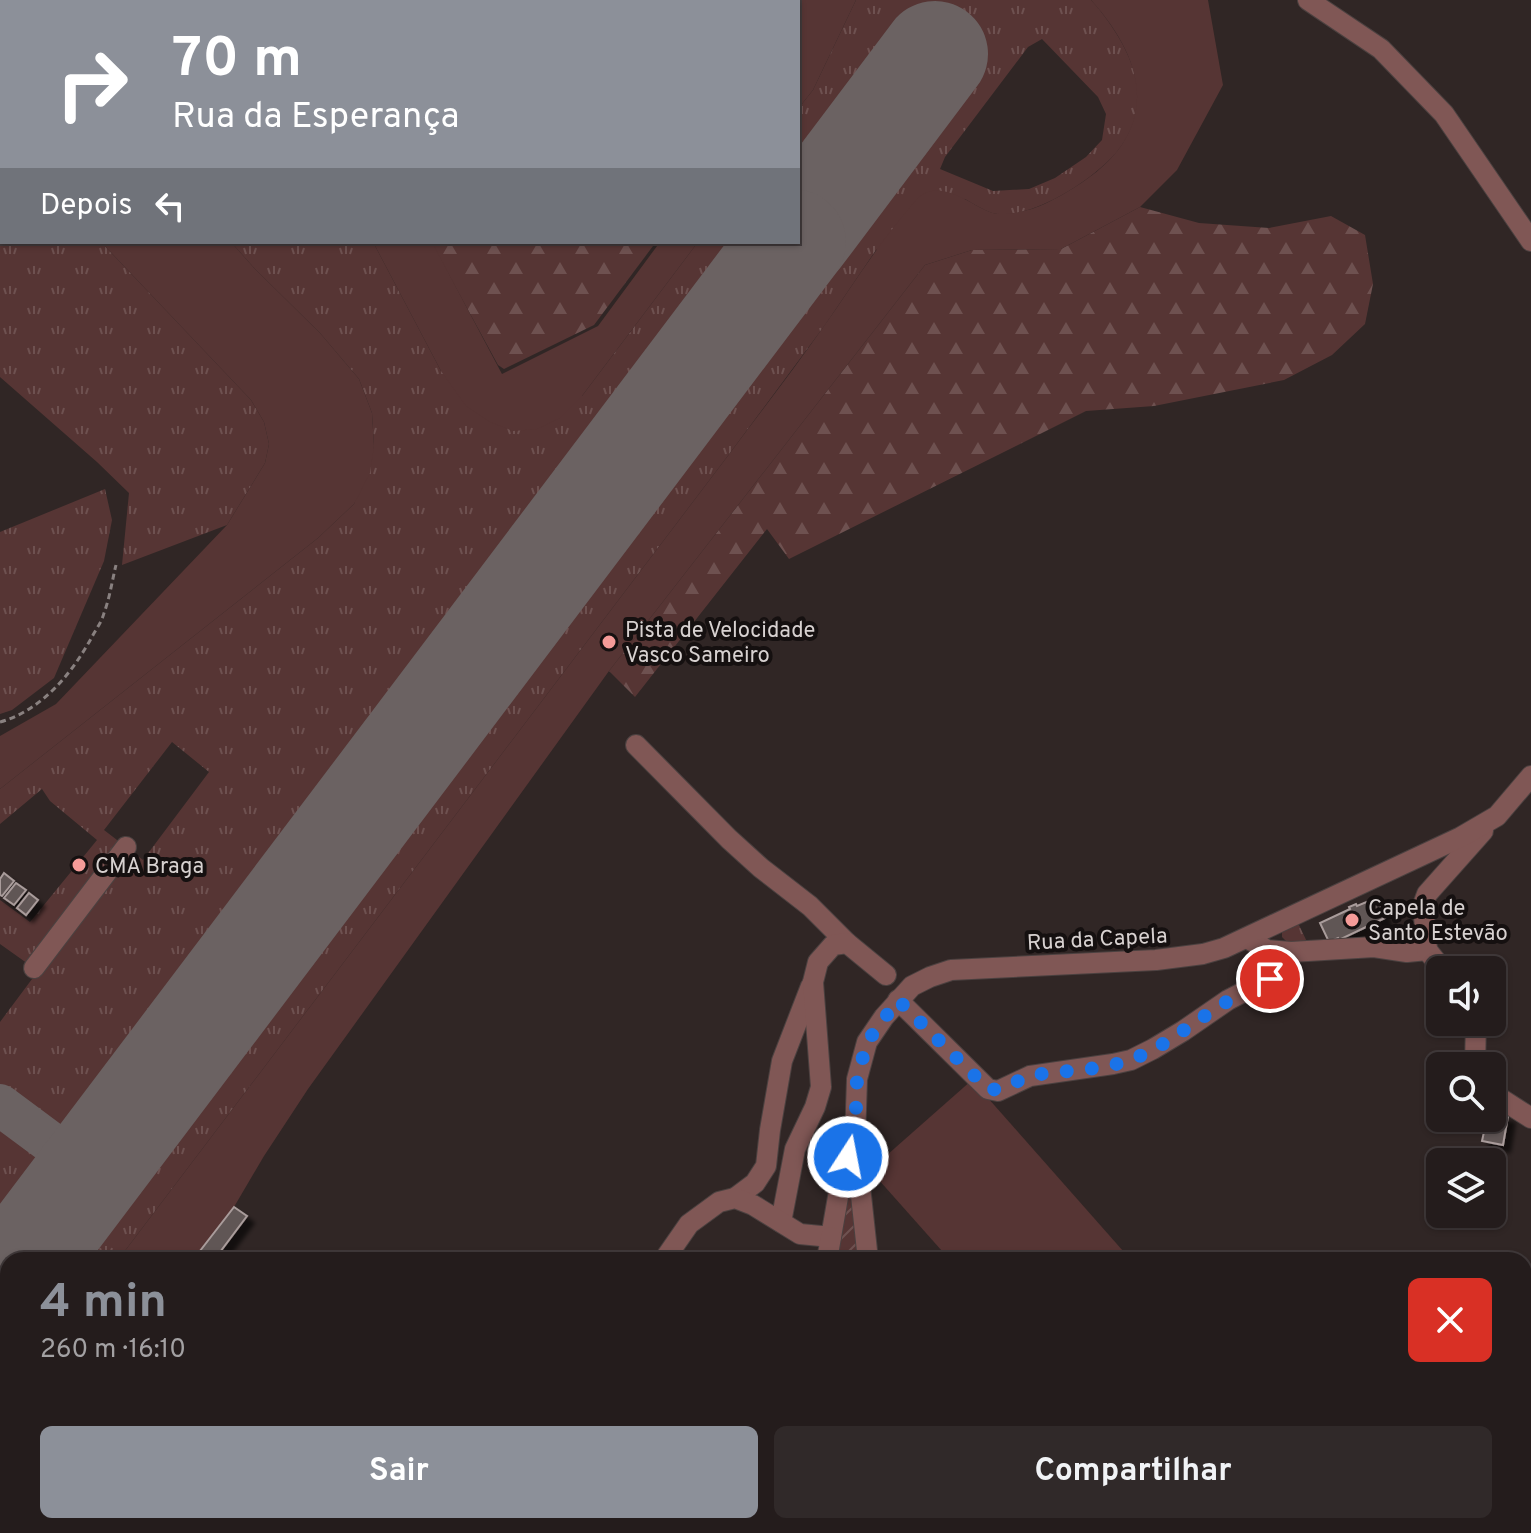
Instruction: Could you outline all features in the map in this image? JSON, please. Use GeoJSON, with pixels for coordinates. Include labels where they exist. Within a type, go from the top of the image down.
{"type":"FeatureCollection","features":[{"type":"Feature","properties":{"kind":"street"},"geometry":{"type":"LineString","coordinates":[[1308,0],[1381,49],[1444,114],[1531,241]]}},
{"type":"Feature","properties":{"kind":"street"},"geometry":{"type":"LineString","coordinates":[[636,745],[729,839],[886,975]]}},
{"type":"Feature","properties":{"kind":"street","name":"Rua da Capela"},"geometry":{"type":"LineString","coordinates":[[867,1252],[855,1135],[857,1079],[867,1042],[912,986],[951,970],[1156,960],[1224,948],[1461,837],[1497,816],[1531,776]]}},
{"type":"Feature","properties":{"kind":"street"},"geometry":{"type":"LineString","coordinates":[[1432,956],[1427,950],[1423,905],[1427,894],[1497,816]]}},
{"type":"Feature","properties":{"kind":"street"},"geometry":{"type":"LineString","coordinates":[[34,968],[126,847]]}},
{"type":"Feature","properties":{"kind":"street"},"geometry":{"type":"LineString","coordinates":[[1247,938],[1267,950],[1291,952],[1361,947],[1407,952],[1427,950]]}},
{"type":"Feature","properties":{"kind":"street"},"geometry":{"type":"LineString","coordinates":[[670,1252],[689,1224],[719,1202],[735,1198],[755,1183],[766,1166],[782,1061],[818,962],[833,945],[847,943]]}},
{"type":"Feature","properties":{"kind":"street"},"geometry":{"type":"LineString","coordinates":[[898,1000],[988,1089],[998,1091],[1030,1076],[1113,1064],[1142,1055],[1228,1000],[1280,973],[1291,952]]}},
{"type":"Feature","properties":{"kind":"street"},"geometry":{"type":"LineString","coordinates":[[781,1222],[795,1149],[821,1087],[813,982]]}},
{"type":"Feature","properties":{"kind":"street"},"geometry":{"type":"LineString","coordinates":[[1506,1102],[1531,1118]]}},
{"type":"Feature","properties":{"kind":"street"},"geometry":{"type":"LineString","coordinates":[[828,1252],[841,1180],[855,1135]]}},
{"type":"Feature","properties":{"kind":"street"},"geometry":{"type":"LineString","coordinates":[[735,1198],[753,1205],[800,1234],[831,1237]]}},
{"type":"Feature","properties":{"kind":"path"},"geometry":{"type":"LineString","coordinates":[[0,722],[38,703],[61,683],[81,656],[104,615],[116,565]]}},
{"type":"Feature","properties":{"kind":"green space"},"geometry":{"type":"Polygon","coordinates":[[[800,0],[856,0],[813,90],[800,106],[800,0]]]}},
{"type":"Feature","properties":{"kind":"green space"},"geometry":{"type":"Polygon","coordinates":[[[856,0],[1091,0],[1123,45],[1134,72],[1138,98],[1133,125],[1119,149],[1096,172],[1062,195],[1043,205],[1007,214],[992,213],[965,199],[876,250],[730,453],[124,1252],[62,1252],[959,71],[913,36],[800,186],[800,106],[813,90],[856,0]],[[1042,39],[1028,47],[945,157],[940,169],[993,191],[1029,189],[1055,178],[1086,157],[1102,140],[1106,114],[1098,97],[1042,39]]]}},
{"type":"Feature","properties":{"kind":"green space","name":"Pista de Velocidade Vasco Sameiro"},"geometry":{"type":"Polygon","coordinates":[[[1091,0],[1208,0],[1223,85],[1177,170],[1140,207],[1061,249],[972,250],[925,265],[609,671],[308,1089],[234,1207],[199,1252],[124,1252],[730,453],[915,201],[927,192],[945,191],[993,213],[1022,212],[1075,187],[1102,167],[1121,146],[1133,123],[1137,100],[1135,76],[1126,51],[1091,0]]]}},
{"type":"Feature","properties":{"kind":"green space"},"geometry":{"type":"Polygon","coordinates":[[[1140,207],[1199,223],[1269,228],[1331,216],[1365,235],[1373,284],[1365,324],[1332,355],[1284,380],[1154,406],[1086,411],[789,559],[767,529],[635,697],[609,671],[925,265],[972,250],[1061,249],[1140,207]]]}},
{"type":"Feature","properties":{"kind":"green space"},"geometry":{"type":"Polygon","coordinates":[[[0,244],[103,244],[251,400],[264,422],[269,444],[265,463],[227,525],[122,565],[129,493],[0,377],[0,244]]]}},
{"type":"Feature","properties":{"kind":"green space"},"geometry":{"type":"Polygon","coordinates":[[[103,244],[233,244],[320,333],[359,379],[372,413],[374,446],[370,473],[354,504],[318,538],[0,789],[0,736],[56,704],[227,525],[265,463],[269,444],[264,422],[251,400],[103,244]]]}},
{"type":"Feature","properties":{"kind":"green space"},"geometry":{"type":"Polygon","coordinates":[[[233,244],[374,244],[441,371],[582,396],[696,244],[756,244],[82,1138],[74,1142],[65,1139],[0,1091],[0,1022],[38,971],[0,944],[0,900],[30,922],[97,840],[50,801],[42,789],[0,824],[0,789],[318,538],[354,504],[374,446],[372,413],[359,379],[320,333],[233,244]],[[172,742],[104,830],[143,860],[209,772],[172,742]]]}},
{"type":"Feature","properties":{"kind":"green space"},"geometry":{"type":"Polygon","coordinates":[[[374,244],[433,244],[502,374],[598,326],[659,244],[696,244],[582,396],[560,418],[537,429],[513,431],[490,422],[466,406],[441,371],[374,244]]]}},
{"type":"Feature","properties":{"kind":"green space"},"geometry":{"type":"Polygon","coordinates":[[[432,244],[655,244],[594,325],[504,369],[498,365],[432,244]]]}},
{"type":"Feature","properties":{"kind":"green space"},"geometry":{"type":"Polygon","coordinates":[[[105,489],[112,520],[104,561],[54,678],[12,710],[0,714],[0,532],[105,489]]]}},
{"type":"Feature","properties":{"kind":"green space"},"geometry":{"type":"Polygon","coordinates":[[[1298,923],[1309,946],[1287,942],[1282,937],[1282,931],[1298,923]]]}},
{"type":"Feature","properties":{"kind":"green space"},"geometry":{"type":"Polygon","coordinates":[[[972,1080],[1124,1252],[943,1252],[870,1170],[972,1080]]]}},
{"type":"Feature","properties":{"kind":"green space"},"geometry":{"type":"Polygon","coordinates":[[[0,1119],[52,1157],[58,1164],[58,1171],[0,1247],[0,1119]]]}},
{"type":"Feature","properties":{"kind":"green space"},"geometry":{"type":"Polygon","coordinates":[[[852,1179],[858,1252],[838,1252],[852,1179]]]}},
{"type":"Feature","properties":{"kind":"building"},"geometry":{"type":"Polygon","coordinates":[[[4,873],[14,881],[2,896],[0,879],[4,873]]]}},
{"type":"Feature","properties":{"kind":"building"},"geometry":{"type":"Polygon","coordinates":[[[16,883],[26,890],[14,905],[4,898],[16,883]]]}},
{"type":"Feature","properties":{"kind":"building"},"geometry":{"type":"Polygon","coordinates":[[[29,893],[38,900],[26,915],[17,908],[29,893]]]}},
{"type":"Feature","properties":{"kind":"building","name":"Capela de Santo Estevão"},"geometry":{"type":"Polygon","coordinates":[[[1376,898],[1385,918],[1329,942],[1320,923],[1349,907],[1376,898]]]}},
{"type":"Feature","properties":{"kind":"building"},"geometry":{"type":"Polygon","coordinates":[[[1484,1132],[1505,1132],[1503,1145],[1482,1141],[1484,1132]]]}},
{"type":"Feature","properties":{"kind":"building"},"geometry":{"type":"Polygon","coordinates":[[[234,1207],[247,1216],[220,1252],[199,1252],[234,1207]]]}},
{"type":"Feature","properties":{"kind":"taxiway"},"geometry":{"type":"LineString","coordinates":[[0,1105],[74,1160],[89,1163],[104,1155]]}},
{"type":"Feature","properties":{"kind":"runway"},"geometry":{"type":"LineString","coordinates":[[800,233],[935,54]]}},
{"type":"Feature","properties":{"kind":"runway"},"geometry":{"type":"LineString","coordinates":[[30,1252],[791,244]]}},
{"type":"Feature","properties":{"kind":"place","name":"Pista de Velocidade Vasco Sameiro"},"geometry":{"type":"Point","coordinates":[609,642]}},
{"type":"Feature","properties":{"kind":"place","name":"CMA Braga"},"geometry":{"type":"Point","coordinates":[79,865]}},
{"type":"Feature","properties":{"kind":"place","name":"Capela de Santo Estevão"},"geometry":{"type":"Point","coordinates":[1352,920]}},
{"type":"Feature","properties":{"kind":"route"},"geometry":{"type":"LineString","coordinates":[[848,1157],[855,1135],[857,1079],[867,1042],[898,1000],[988,1089],[998,1091],[1030,1076],[1131,1060],[1183,1031],[1228,1000],[1270,979]]}}]}
